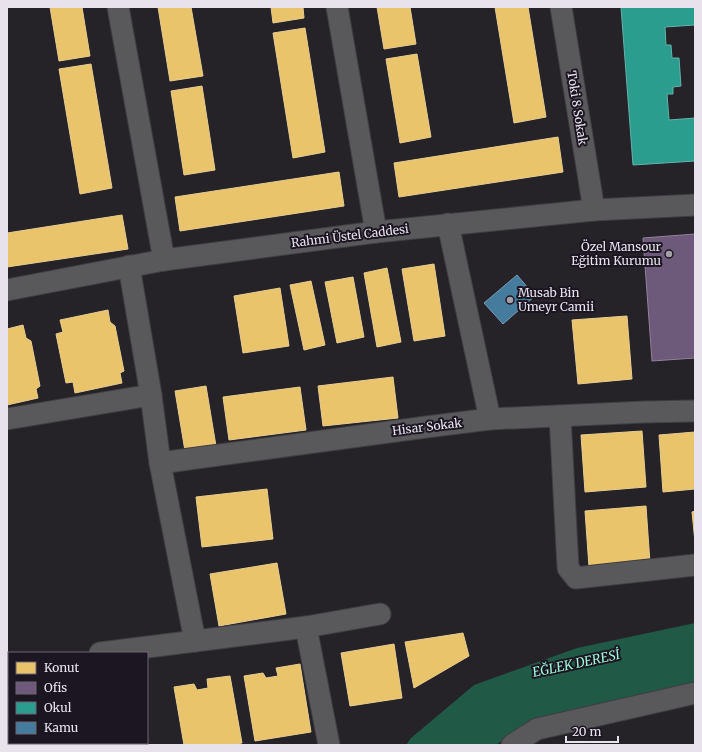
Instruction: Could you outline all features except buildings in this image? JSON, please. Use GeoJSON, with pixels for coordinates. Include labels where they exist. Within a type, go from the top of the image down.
{"type":"FeatureCollection","features":[{"type":"Feature","properties":{"kind":"street"},"geometry":{"type":"LineString","coordinates":[[118,7],[164,260]]}},
{"type":"Feature","properties":{"kind":"street"},"geometry":{"type":"LineString","coordinates":[[338,7],[376,232]]}},
{"type":"Feature","properties":{"kind":"street","name":"Toki 8 Sokak"},"geometry":{"type":"LineString","coordinates":[[561,7],[594,210]]}},
{"type":"Feature","properties":{"kind":"street","name":"Rahmi Üstel Caddesi"},"geometry":{"type":"LineString","coordinates":[[7,290],[164,260],[376,232],[594,210],[695,205]]}},
{"type":"Feature","properties":{"kind":"street"},"geometry":{"type":"LineString","coordinates":[[448,224],[490,419]]}},
{"type":"Feature","properties":{"kind":"street"},"geometry":{"type":"LineString","coordinates":[[129,266],[160,463],[195,641]]}},
{"type":"Feature","properties":{"kind":"street"},"geometry":{"type":"LineString","coordinates":[[7,419],[150,395]]}},
{"type":"Feature","properties":{"kind":"street","name":"Hisar Sokak"},"geometry":{"type":"LineString","coordinates":[[160,463],[490,419],[695,411]]}},
{"type":"Feature","properties":{"kind":"street"},"geometry":{"type":"LineString","coordinates":[[560,416],[568,568],[576,578],[695,565]]}},
{"type":"Feature","properties":{"kind":"street"},"geometry":{"type":"LineString","coordinates":[[108,652],[306,627],[380,614]]}},
{"type":"Feature","properties":{"kind":"street"},"geometry":{"type":"LineString","coordinates":[[306,627],[329,745]]}},
{"type":"Feature","properties":{"kind":"street"},"geometry":{"type":"LineString","coordinates":[[512,745],[537,729],[690,694]]}},
{"type":"Feature","properties":{"kind":"water","name":"EĞLEK DERESİ"},"geometry":{"type":"Polygon","coordinates":[[[695,623],[695,686],[521,727],[496,745],[406,745],[411,738],[474,685],[577,648],[695,623]]]}},
{"type":"Feature","properties":{"kind":"place","name":"Özel Mansour Eğitim Kurumu"},"geometry":{"type":"Point","coordinates":[669,254]}},
{"type":"Feature","properties":{"kind":"place","name":"Musab Bin Umeyr Camii"},"geometry":{"type":"Point","coordinates":[510,300]}}]}
